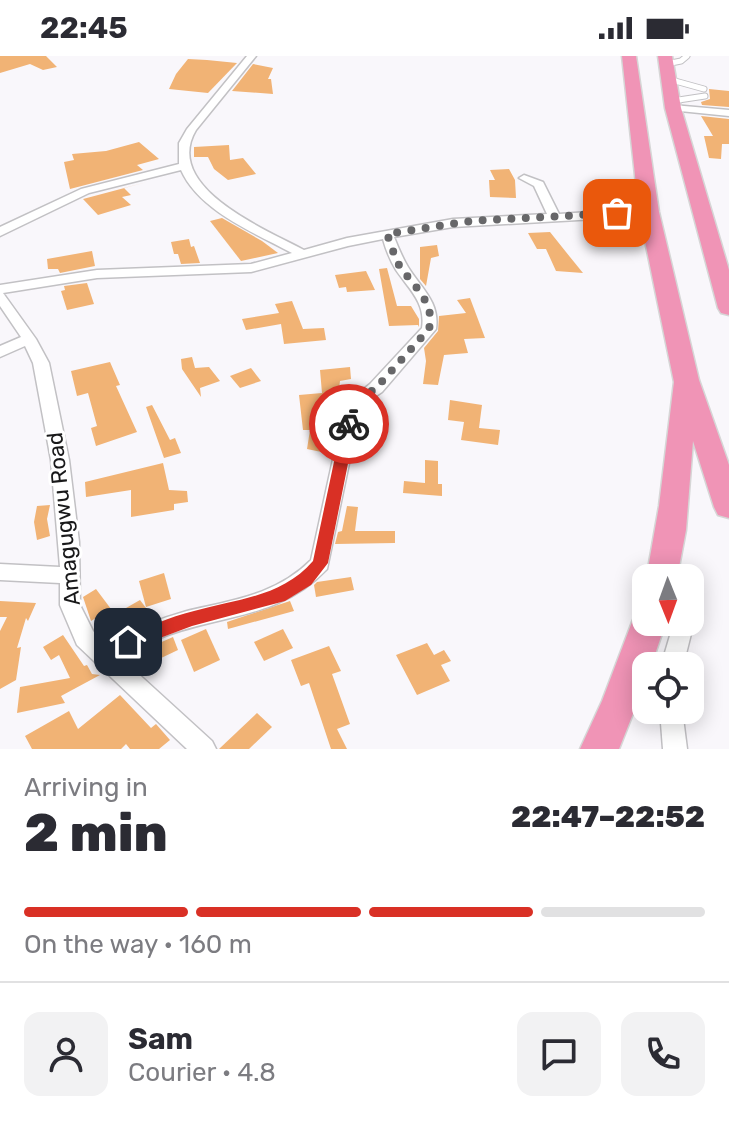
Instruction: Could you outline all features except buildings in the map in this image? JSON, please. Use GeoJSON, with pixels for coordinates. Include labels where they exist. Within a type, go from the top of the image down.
{"type":"FeatureCollection","features":[{"type":"Feature","properties":{"kind":"highway"},"geometry":{"type":"LineString","coordinates":[[629,56],[649,212],[686,380],[729,507]]}},
{"type":"Feature","properties":{"kind":"highway"},"geometry":{"type":"LineString","coordinates":[[667,66],[672,105],[729,308]]}},
{"type":"Feature","properties":{"kind":"highway"},"geometry":{"type":"LineString","coordinates":[[663,564],[676,491],[679,427],[686,380]]}},
{"type":"Feature","properties":{"kind":"highway"},"geometry":{"type":"LineString","coordinates":[[599,749],[619,706],[644,636]]}},
{"type":"Feature","properties":{"kind":"street"},"geometry":{"type":"LineString","coordinates":[[252,56],[195,123],[183,147],[183,166],[200,191],[213,201],[301,253]]}},
{"type":"Feature","properties":{"kind":"street"},"geometry":{"type":"LineString","coordinates":[[672,105],[729,113]]}},
{"type":"Feature","properties":{"kind":"street"},"geometry":{"type":"LineString","coordinates":[[0,232],[85,191],[183,166]]}},
{"type":"Feature","properties":{"kind":"street"},"geometry":{"type":"LineString","coordinates":[[524,178],[539,184],[554,216]]}},
{"type":"Feature","properties":{"kind":"street"},"geometry":{"type":"LineString","coordinates":[[0,289],[97,274],[236,270],[387,234],[453,223],[649,212]]}},
{"type":"Feature","properties":{"kind":"street"},"geometry":{"type":"LineString","coordinates":[[104,657],[163,627],[280,597],[306,581],[320,563],[353,404],[376,388],[429,329],[431,322],[419,289],[399,265],[387,234]]}},
{"type":"Feature","properties":{"kind":"street","name":"Amagugwu Road"},"geometry":{"type":"LineString","coordinates":[[0,296],[41,363],[60,460],[71,576],[70,605],[76,622],[85,638],[104,657],[204,749]]}},
{"type":"Feature","properties":{"kind":"street"},"geometry":{"type":"LineString","coordinates":[[0,352],[29,339]]}},
{"type":"Feature","properties":{"kind":"street"},"geometry":{"type":"LineString","coordinates":[[0,572],[71,576]]}},
{"type":"Feature","properties":{"kind":"street"},"geometry":{"type":"LineString","coordinates":[[672,724],[675,749]]}},
{"type":"Feature","properties":{"kind":"lane"},"geometry":{"type":"LineString","coordinates":[[667,66],[687,56]]}},
{"type":"Feature","properties":{"kind":"lane"},"geometry":{"type":"LineString","coordinates":[[667,66],[704,89]]}},
{"type":"Feature","properties":{"kind":"lane"},"geometry":{"type":"LineString","coordinates":[[672,105],[705,96]]}},
{"type":"Feature","properties":{"kind":"way so far"},"geometry":{"type":"LineString","coordinates":[[349,424],[353,404],[376,388],[429,329],[431,322],[430,312],[419,289],[399,265],[387,234],[471,221],[617,213]]}},
{"type":"Feature","properties":{"kind":"route"},"geometry":{"type":"LineString","coordinates":[[128,642],[190,619],[280,597],[306,581],[320,563],[349,424]]}}]}
